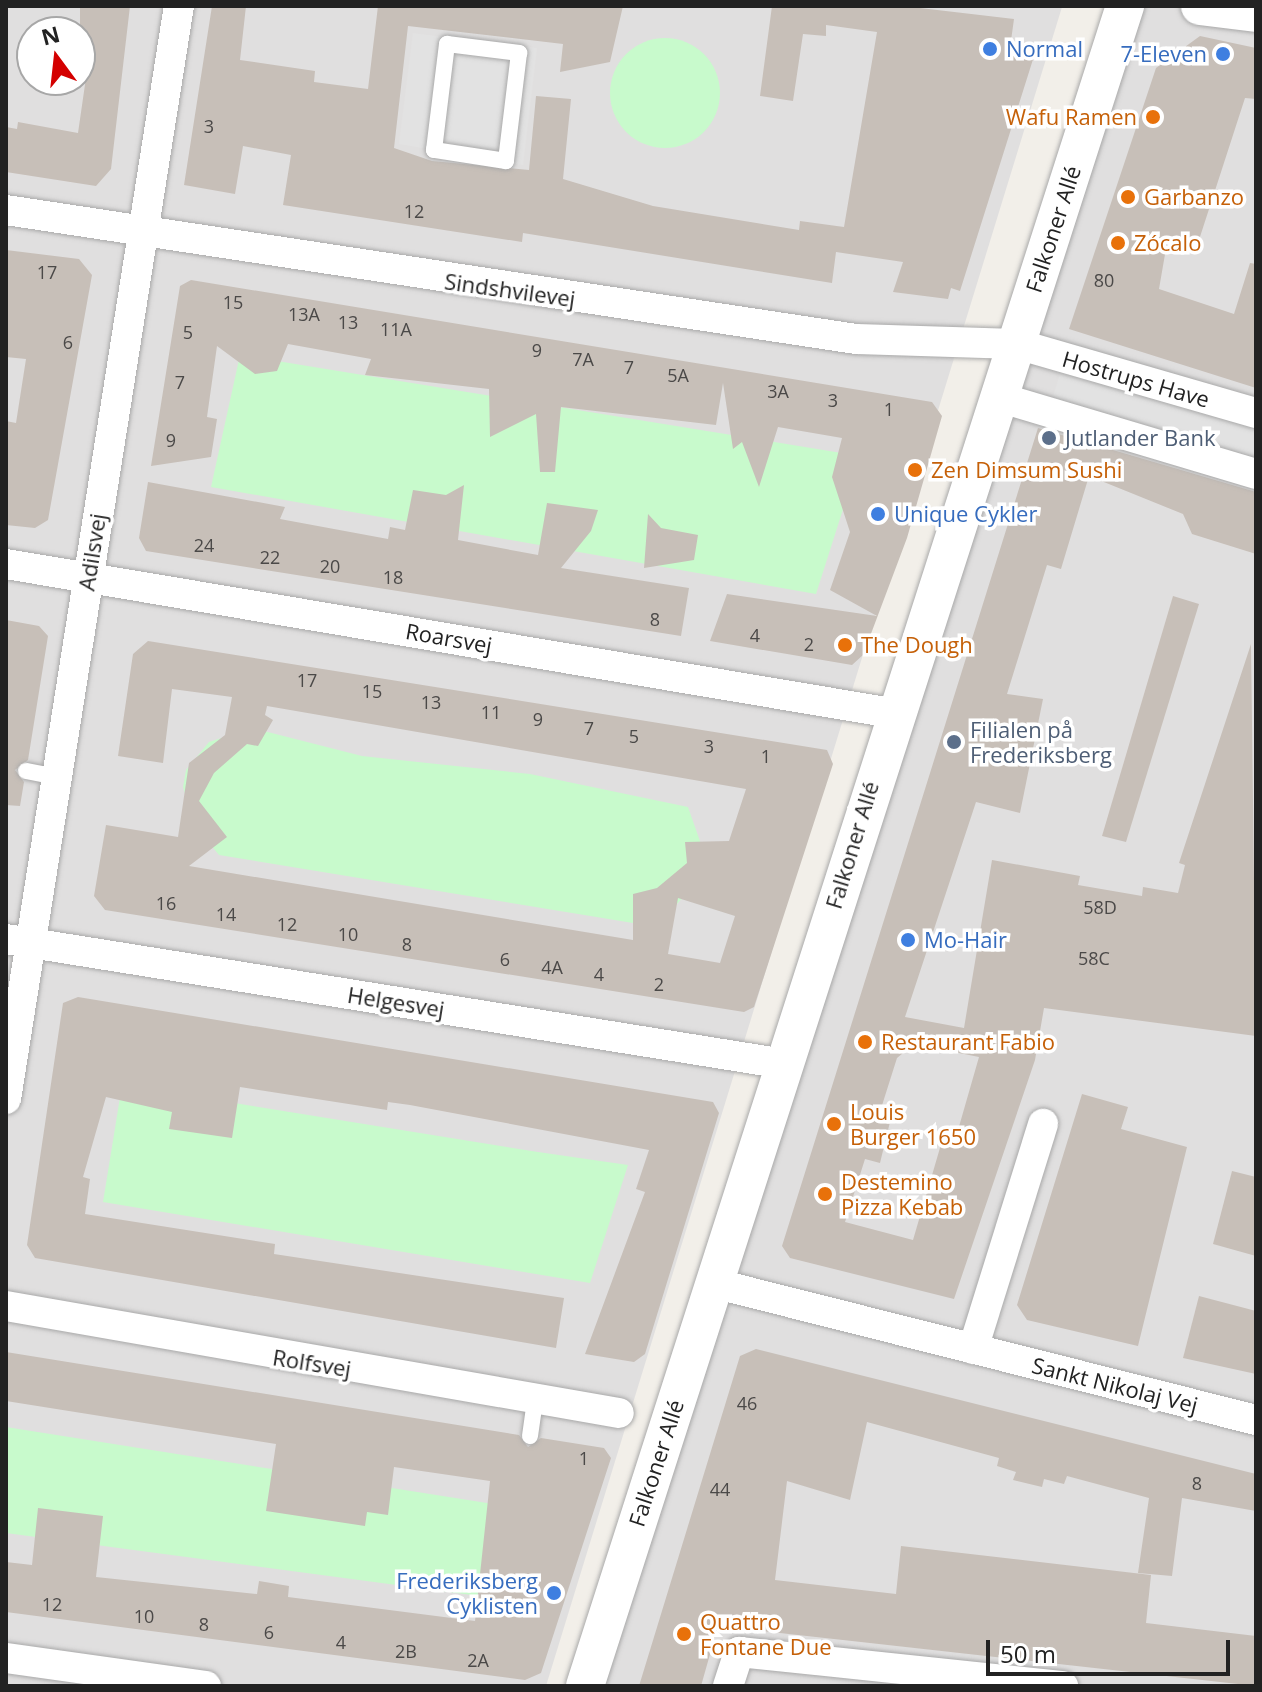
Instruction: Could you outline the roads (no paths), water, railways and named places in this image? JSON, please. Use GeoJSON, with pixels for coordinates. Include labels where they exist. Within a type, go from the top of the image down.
{"type":"FeatureCollection","features":[{"type":"Feature","properties":{"kind":"street","name":"Adilsvej"},"geometry":{"type":"LineString","coordinates":[[6,1099],[19,941],[57,777],[179,6]]}},
{"type":"Feature","properties":{"kind":"street","name":"Falkoner Allé"},"geometry":{"type":"LineString","coordinates":[[585,1686],[785,1064],[892,713],[1017,344],[1125,6]]}},
{"type":"Feature","properties":{"kind":"street"},"geometry":{"type":"LineString","coordinates":[[1200,6],[1256,13]]}},
{"type":"Feature","properties":{"kind":"street","name":"Sindshvilevej"},"geometry":{"type":"LineString","coordinates":[[6,210],[856,339],[1017,344]]}},
{"type":"Feature","properties":{"kind":"street","name":"Hostrups Have"},"geometry":{"type":"LineString","coordinates":[[1017,344],[1256,413]]}},
{"type":"Feature","properties":{"kind":"street"},"geometry":{"type":"LineString","coordinates":[[998,397],[1256,474]]}},
{"type":"Feature","properties":{"kind":"street","name":"Roarsvej"},"geometry":{"type":"LineString","coordinates":[[6,564],[892,713]]}},
{"type":"Feature","properties":{"kind":"street","name":"Helgesvej"},"geometry":{"type":"LineString","coordinates":[[19,941],[785,1064]]}},
{"type":"Feature","properties":{"kind":"street"},"geometry":{"type":"LineString","coordinates":[[973,1349],[1043,1124]]}},
{"type":"Feature","properties":{"kind":"street","name":"Sankt Nikolaj Vej"},"geometry":{"type":"LineString","coordinates":[[713,1283],[1256,1420]]}},
{"type":"Feature","properties":{"kind":"street","name":"Rolfsvej"},"geometry":{"type":"LineString","coordinates":[[6,1306],[535,1401],[619,1413]]}},
{"type":"Feature","properties":{"kind":"street"},"geometry":{"type":"LineString","coordinates":[[728,1686],[739,1652],[1063,1686]]}},
{"type":"Feature","properties":{"kind":"street"},"geometry":{"type":"LineString","coordinates":[[6,1658],[206,1686]]}},
{"type":"Feature","properties":{"kind":"lane"},"geometry":{"type":"LineString","coordinates":[[447,44],[519,53],[506,161],[434,150],[447,44]]}},
{"type":"Feature","properties":{"kind":"lane"},"geometry":{"type":"LineString","coordinates":[[26,771],[57,777]]}},
{"type":"Feature","properties":{"kind":"lane"},"geometry":{"type":"LineString","coordinates":[[530,1436],[535,1401]]}},
{"type":"Feature","properties":{"kind":"place","name":"Normal"},"geometry":{"type":"Point","coordinates":[990,49]}},
{"type":"Feature","properties":{"kind":"place","name":"7-Eleven"},"geometry":{"type":"Point","coordinates":[1223,54]}},
{"type":"Feature","properties":{"kind":"place","name":"Wafu Ramen"},"geometry":{"type":"Point","coordinates":[1153,117]}},
{"type":"Feature","properties":{"kind":"place","name":"Garbanzo"},"geometry":{"type":"Point","coordinates":[1128,197]}},
{"type":"Feature","properties":{"kind":"place","name":"Zócalo"},"geometry":{"type":"Point","coordinates":[1118,243]}},
{"type":"Feature","properties":{"kind":"place","name":"Jutlander Bank"},"geometry":{"type":"Point","coordinates":[1049,438]}},
{"type":"Feature","properties":{"kind":"place","name":"Zen Dimsum Sushi"},"geometry":{"type":"Point","coordinates":[915,470]}},
{"type":"Feature","properties":{"kind":"place","name":"Unique Cykler"},"geometry":{"type":"Point","coordinates":[878,514]}},
{"type":"Feature","properties":{"kind":"place","name":"The Dough"},"geometry":{"type":"Point","coordinates":[845,645]}},
{"type":"Feature","properties":{"kind":"place","name":"Filialen på Frederiksberg"},"geometry":{"type":"Point","coordinates":[954,742]}},
{"type":"Feature","properties":{"kind":"place","name":"Mo-Hair"},"geometry":{"type":"Point","coordinates":[908,940]}},
{"type":"Feature","properties":{"kind":"place","name":"Restaurant Fabio"},"geometry":{"type":"Point","coordinates":[865,1042]}},
{"type":"Feature","properties":{"kind":"place","name":"Louis Burger 1650"},"geometry":{"type":"Point","coordinates":[834,1124]}},
{"type":"Feature","properties":{"kind":"place","name":"Destemino Pizza Kebab"},"geometry":{"type":"Point","coordinates":[825,1194]}},
{"type":"Feature","properties":{"kind":"place","name":"Frederiksberg Cyklisten"},"geometry":{"type":"Point","coordinates":[554,1593]}},
{"type":"Feature","properties":{"kind":"place","name":"Quattro Fontane Due"},"geometry":{"type":"Point","coordinates":[684,1634]}}]}
